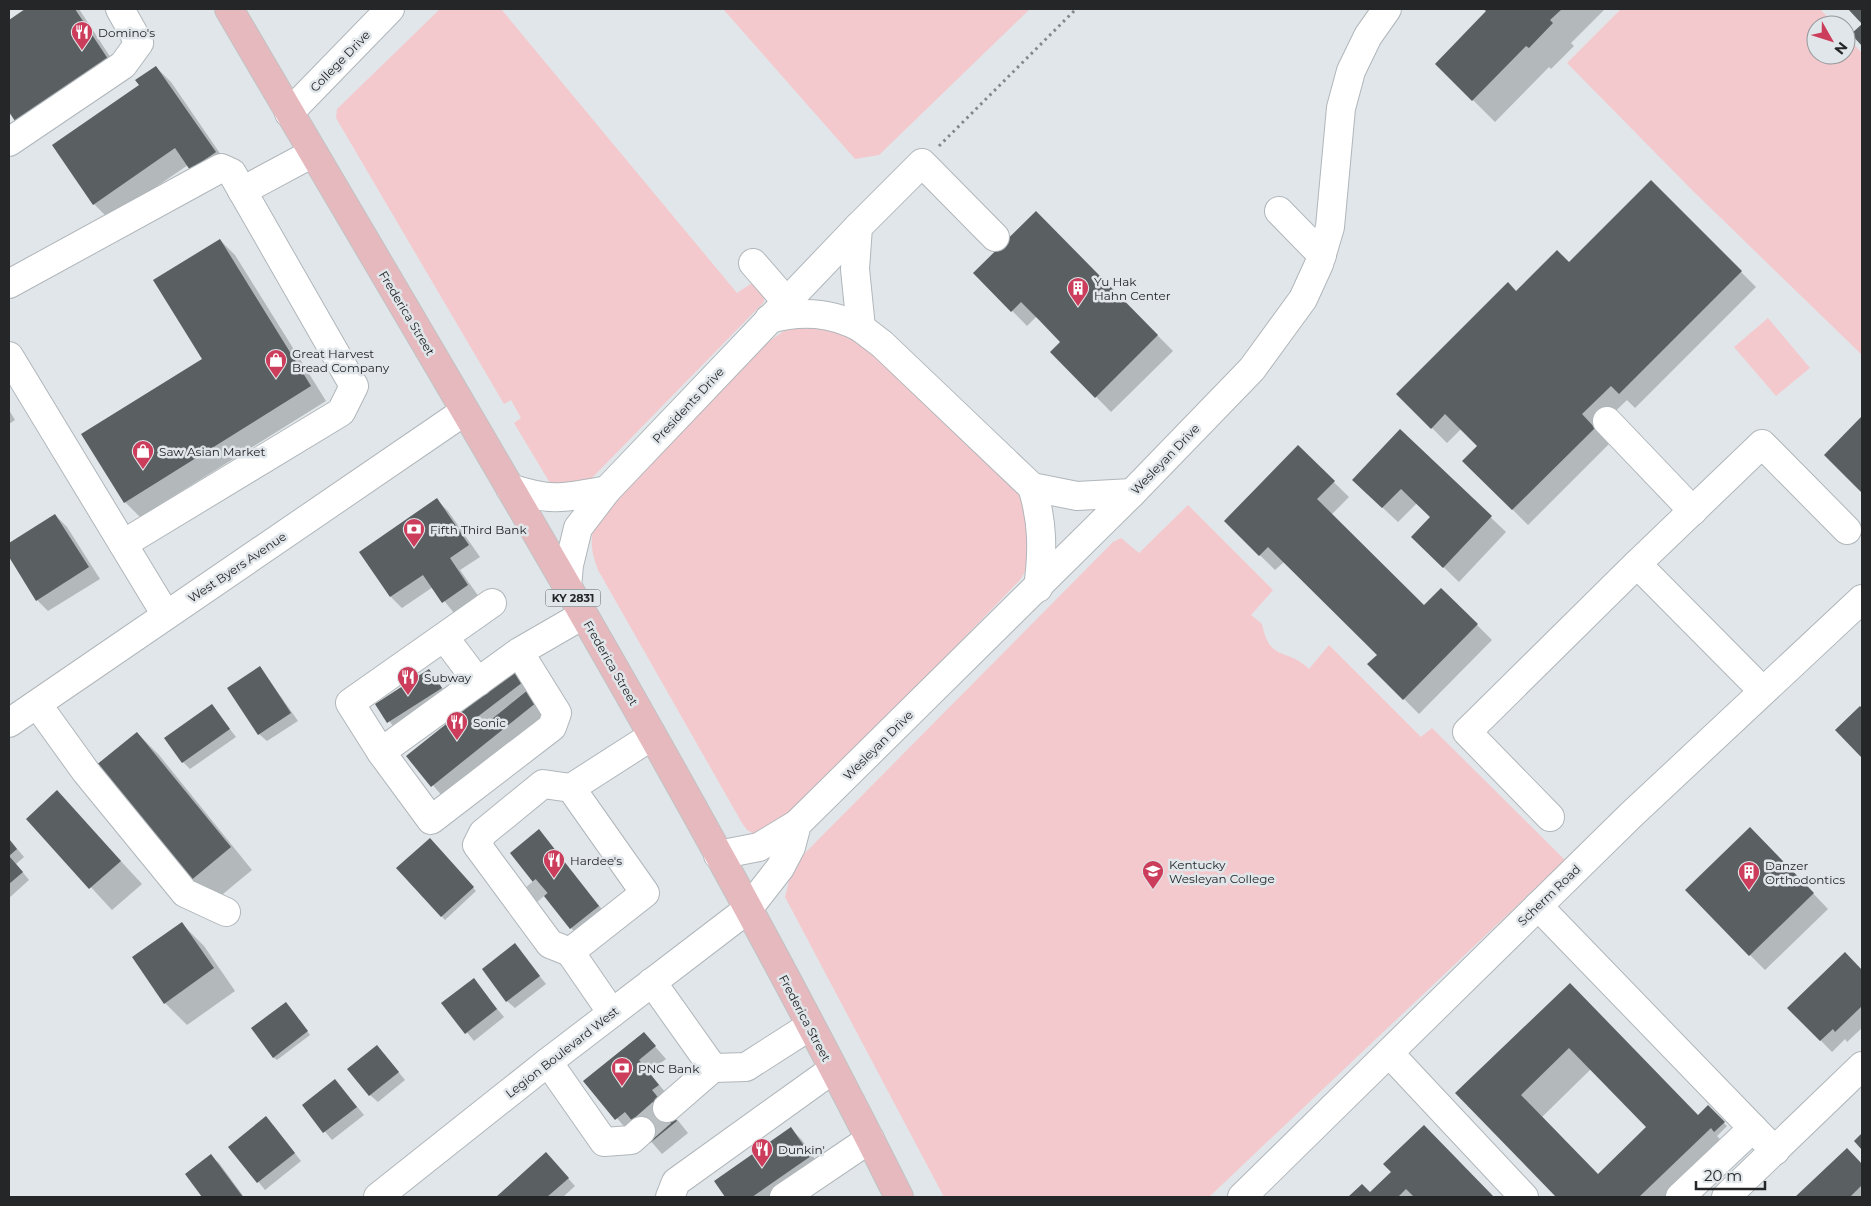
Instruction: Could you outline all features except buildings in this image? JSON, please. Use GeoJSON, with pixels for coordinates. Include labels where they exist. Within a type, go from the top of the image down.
{"type":"FeatureCollection","features":[{"type":"Feature","properties":{"kind":"main road","name":"Frederica Street"},"geometry":{"type":"LineString","coordinates":[[228,9],[510,488],[652,736],[748,909],[899,1197]]}},
{"type":"Feature","properties":{"kind":"street"},"geometry":{"type":"LineString","coordinates":[[9,142],[123,65],[139,43],[120,9]]}},
{"type":"Feature","properties":{"kind":"street","name":"College Drive"},"geometry":{"type":"LineString","coordinates":[[289,113],[390,9]]}},
{"type":"Feature","properties":{"kind":"street","name":"Wesleyan Drive"},"geometry":{"type":"LineString","coordinates":[[718,855],[760,847],[797,824],[1038,588],[1252,370],[1303,299],[1322,255],[1330,226],[1341,108],[1348,80],[1368,36],[1387,9]]}},
{"type":"Feature","properties":{"kind":"street"},"geometry":{"type":"LineString","coordinates":[[242,191],[313,153]]}},
{"type":"Feature","properties":{"kind":"street"},"geometry":{"type":"LineString","coordinates":[[922,163],[996,237]]}},
{"type":"Feature","properties":{"kind":"street","name":"Presidents Drive"},"geometry":{"type":"LineString","coordinates":[[567,588],[570,556],[578,528],[608,490],[778,310],[922,163]]}},
{"type":"Feature","properties":{"kind":"street"},"geometry":{"type":"LineString","coordinates":[[9,284],[221,168],[232,174],[354,386],[341,412],[123,544]]}},
{"type":"Feature","properties":{"kind":"street"},"geometry":{"type":"LineString","coordinates":[[1279,211],[1322,255]]}},
{"type":"Feature","properties":{"kind":"street"},"geometry":{"type":"LineString","coordinates":[[858,227],[855,269],[861,328]]}},
{"type":"Feature","properties":{"kind":"street"},"geometry":{"type":"LineString","coordinates":[[753,263],[778,310],[790,313],[816,312],[843,318],[861,328],[882,344],[1032,487],[1039,508],[1042,532],[1042,563],[1038,588]]}},
{"type":"Feature","properties":{"kind":"street"},"geometry":{"type":"LineString","coordinates":[[9,356],[166,615]]}},
{"type":"Feature","properties":{"kind":"street","name":"West Byers Avenue"},"geometry":{"type":"LineString","coordinates":[[9,723],[465,412]]}},
{"type":"Feature","properties":{"kind":"street"},"geometry":{"type":"LineString","coordinates":[[1607,421],[1693,511]]}},
{"type":"Feature","properties":{"kind":"street"},"geometry":{"type":"LineString","coordinates":[[1550,817],[1467,732],[1637,564],[1762,444],[1847,530]]}},
{"type":"Feature","properties":{"kind":"street"},"geometry":{"type":"LineString","coordinates":[[1032,487],[1078,496],[1132,493]]}},
{"type":"Feature","properties":{"kind":"street"},"geometry":{"type":"LineString","coordinates":[[510,488],[536,497],[555,499],[608,490]]}},
{"type":"Feature","properties":{"kind":"street"},"geometry":{"type":"LineString","coordinates":[[1637,564],[1752,680]]}},
{"type":"Feature","properties":{"kind":"street","name":"Scherm Road"},"geometry":{"type":"LineString","coordinates":[[1242,1197],[1631,815],[1862,599]]}},
{"type":"Feature","properties":{"kind":"street"},"geometry":{"type":"LineString","coordinates":[[492,603],[350,703],[381,752],[431,820],[552,727],[557,713],[519,652]]}},
{"type":"Feature","properties":{"kind":"street"},"geometry":{"type":"LineString","coordinates":[[381,752],[519,652],[583,615]]}},
{"type":"Feature","properties":{"kind":"street"},"geometry":{"type":"LineString","coordinates":[[441,638],[478,682]]}},
{"type":"Feature","properties":{"kind":"street"},"geometry":{"type":"LineString","coordinates":[[37,704],[86,772],[185,893],[226,912]]}},
{"type":"Feature","properties":{"kind":"street"},"geometry":{"type":"LineString","coordinates":[[544,936],[541,907],[502,861],[495,847],[497,835],[506,825],[563,787],[652,736]]}},
{"type":"Feature","properties":{"kind":"street"},"geometry":{"type":"LineString","coordinates":[[570,952],[644,893],[563,787],[543,784],[483,833],[477,845],[550,944],[570,952],[612,1013]]}},
{"type":"Feature","properties":{"kind":"street"},"geometry":{"type":"LineString","coordinates":[[748,909],[780,868],[791,847],[797,824]]}},
{"type":"Feature","properties":{"kind":"street"},"geometry":{"type":"LineString","coordinates":[[1538,906],[1775,1151]]}},
{"type":"Feature","properties":{"kind":"street","name":"Legion Boulevard West"},"geometry":{"type":"LineString","coordinates":[[378,1197],[548,1062],[748,909]]}},
{"type":"Feature","properties":{"kind":"street"},"geometry":{"type":"LineString","coordinates":[[652,982],[713,1068]]}},
{"type":"Feature","properties":{"kind":"street"},"geometry":{"type":"LineString","coordinates":[[667,1108],[713,1068],[746,1067],[810,1026]]}},
{"type":"Feature","properties":{"kind":"street"},"geometry":{"type":"LineString","coordinates":[[1389,1053],[1524,1197]]}},
{"type":"Feature","properties":{"kind":"street"},"geometry":{"type":"LineString","coordinates":[[548,1062],[604,1142],[631,1140],[641,1132]]}},
{"type":"Feature","properties":{"kind":"street"},"geometry":{"type":"LineString","coordinates":[[1726,1197],[1862,1066]]}},
{"type":"Feature","properties":{"kind":"street"},"geometry":{"type":"LineString","coordinates":[[670,1197],[676,1182],[832,1070]]}},
{"type":"Feature","properties":{"kind":"street"},"geometry":{"type":"LineString","coordinates":[[687,1197],[695,1185],[756,1138],[757,1124]]}},
{"type":"Feature","properties":{"kind":"street"},"geometry":{"type":"LineString","coordinates":[[1680,1197],[1753,1128]]}},
{"type":"Feature","properties":{"kind":"street"},"geometry":{"type":"LineString","coordinates":[[784,1197],[870,1139]]}},
{"type":"Feature","properties":{"kind":"street"},"geometry":{"type":"LineString","coordinates":[[764,1197],[796,1176],[809,1180]]}},
{"type":"Feature","properties":{"kind":"path"},"geometry":{"type":"LineString","coordinates":[[922,163],[1076,9]]}},
{"type":"Feature","properties":{"kind":"shaded area"},"geometry":{"type":"Polygon","coordinates":[[[440,9],[501,9],[737,293],[752,283],[764,295],[764,302],[588,482],[553,488],[514,423],[521,418],[511,400],[504,404],[336,118],[337,109],[440,9]]]}},
{"type":"Feature","properties":{"kind":"shaded area"},"geometry":{"type":"Polygon","coordinates":[[[723,9],[1030,9],[879,155],[855,159],[723,9]]]}},
{"type":"Feature","properties":{"kind":"shaded area"},"geometry":{"type":"Polygon","coordinates":[[[1621,9],[1820,9],[1826,15],[1806,15],[1806,65],[1856,65],[1856,47],[1862,53],[1861,354],[1693,191],[1567,63],[1621,9]]]}},
{"type":"Feature","properties":{"kind":"shaded area"},"geometry":{"type":"Polygon","coordinates":[[[1768,318],[1810,368],[1776,396],[1734,347],[1768,318]]]}},
{"type":"Feature","properties":{"kind":"shaded area"},"geometry":{"type":"Polygon","coordinates":[[[809,325],[848,329],[1020,491],[1028,511],[1028,567],[1020,580],[789,819],[754,834],[747,830],[742,823],[598,570],[593,556],[592,538],[596,518],[762,346],[787,329],[809,325]]]}},
{"type":"Feature","properties":{"kind":"shaded area"},"geometry":{"type":"Polygon","coordinates":[[[1188,505],[1273,590],[1251,615],[1262,624],[1265,636],[1274,650],[1301,662],[1309,669],[1329,645],[1421,737],[1432,728],[1565,860],[1209,1197],[944,1197],[785,897],[792,869],[805,853],[1113,542],[1121,538],[1139,553],[1188,505]]]}},
{"type":"Feature","properties":{"kind":"tunnel"},"geometry":{"type":"LineString","coordinates":[[525,888],[537,902]]}},
{"type":"Feature","properties":{"kind":"tunnel"},"geometry":{"type":"LineString","coordinates":[[641,1131],[667,1108]]}},
{"type":"Feature","properties":{"kind":"place","name":"Domino's"},"geometry":{"type":"Point","coordinates":[82,51]}},
{"type":"Feature","properties":{"kind":"place","name":"Yu Hak Hahn Center"},"geometry":{"type":"Point","coordinates":[1078,307]}},
{"type":"Feature","properties":{"kind":"place","name":"Great Harvest Bread Company"},"geometry":{"type":"Point","coordinates":[276,379]}},
{"type":"Feature","properties":{"kind":"place","name":"Saw Asian Market"},"geometry":{"type":"Point","coordinates":[143,470]}},
{"type":"Feature","properties":{"kind":"place","name":"Fifth Third Bank"},"geometry":{"type":"Point","coordinates":[414,548]}},
{"type":"Feature","properties":{"kind":"place","name":"Subway"},"geometry":{"type":"Point","coordinates":[408,696]}},
{"type":"Feature","properties":{"kind":"place","name":"Sonic"},"geometry":{"type":"Point","coordinates":[457,741]}},
{"type":"Feature","properties":{"kind":"place","name":"Hardee's"},"geometry":{"type":"Point","coordinates":[554,879]}},
{"type":"Feature","properties":{"kind":"place","name":"Kentucky Wesleyan College"},"geometry":{"type":"Point","coordinates":[1153,890]}},
{"type":"Feature","properties":{"kind":"place","name":"Danzer Orthodontics"},"geometry":{"type":"Point","coordinates":[1749,891]}},
{"type":"Feature","properties":{"kind":"place","name":"PNC Bank"},"geometry":{"type":"Point","coordinates":[622,1087]}},
{"type":"Feature","properties":{"kind":"place","name":"Dunkin'"},"geometry":{"type":"Point","coordinates":[762,1168]}}]}
